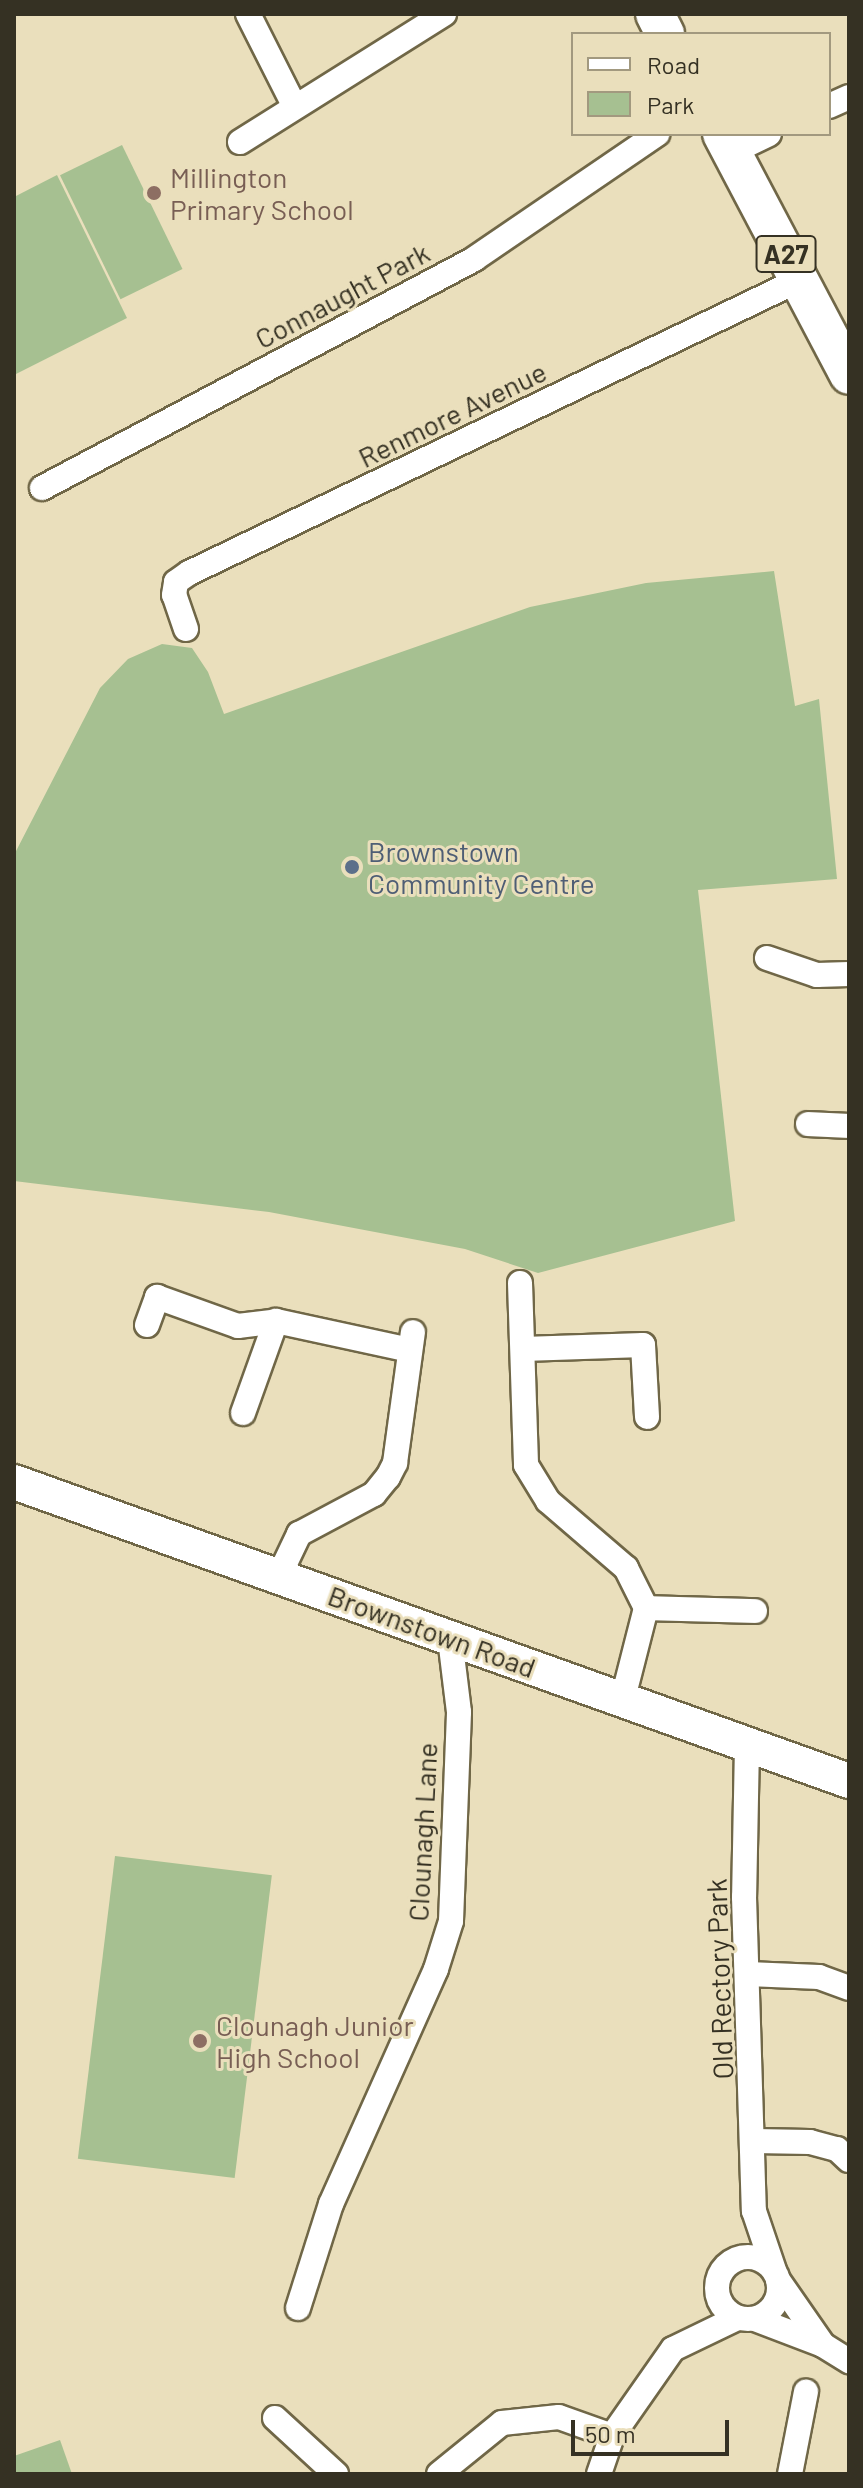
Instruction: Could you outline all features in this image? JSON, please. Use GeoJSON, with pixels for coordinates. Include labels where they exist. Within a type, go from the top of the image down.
{"type":"FeatureCollection","features":[{"type":"Feature","properties":{"kind":"main road"},"geometry":{"type":"LineString","coordinates":[[655,14],[664,32]]}},
{"type":"Feature","properties":{"kind":"main road","name":"A27"},"geometry":{"type":"LineString","coordinates":[[727,143],[849,375]]}},
{"type":"Feature","properties":{"kind":"main road","name":"Brownstown Road"},"geometry":{"type":"LineString","coordinates":[[14,1482],[849,1781]]}},
{"type":"Feature","properties":{"kind":"street"},"geometry":{"type":"LineString","coordinates":[[248,14],[295,107]]}},
{"type":"Feature","properties":{"kind":"street"},"geometry":{"type":"LineString","coordinates":[[240,142],[444,14]]}},
{"type":"Feature","properties":{"kind":"street","name":"Connaught Park"},"geometry":{"type":"LineString","coordinates":[[42,488],[474,259],[654,136]]}},
{"type":"Feature","properties":{"kind":"street"},"geometry":{"type":"LineString","coordinates":[[727,143],[760,136]]}},
{"type":"Feature","properties":{"kind":"street","name":"Renmore Avenue"},"geometry":{"type":"LineString","coordinates":[[186,629],[174,595],[176,582],[189,573],[799,280]]}},
{"type":"Feature","properties":{"kind":"street"},"geometry":{"type":"LineString","coordinates":[[767,958],[817,975],[849,974]]}},
{"type":"Feature","properties":{"kind":"street"},"geometry":{"type":"LineString","coordinates":[[808,1124],[849,1126]]}},
{"type":"Feature","properties":{"kind":"street"},"geometry":{"type":"LineString","coordinates":[[520,1283],[526,1465],[548,1501],[626,1568],[646,1608],[623,1698]]}},
{"type":"Feature","properties":{"kind":"street"},"geometry":{"type":"LineString","coordinates":[[147,1325],[157,1297],[238,1326],[276,1321],[412,1341],[395,1463],[388,1477],[374,1494],[299,1534],[279,1576]]}},
{"type":"Feature","properties":{"kind":"street"},"geometry":{"type":"LineString","coordinates":[[243,1413],[276,1321]]}},
{"type":"Feature","properties":{"kind":"street"},"geometry":{"type":"LineString","coordinates":[[523,1349],[643,1345],[647,1417]]}},
{"type":"Feature","properties":{"kind":"street"},"geometry":{"type":"LineString","coordinates":[[646,1608],[755,1611]]}},
{"type":"Feature","properties":{"kind":"street","name":"Clounagh Lane"},"geometry":{"type":"LineString","coordinates":[[308,2297],[331,2204],[399,2055],[451,1921],[459,1712],[450,1639]]}},
{"type":"Feature","properties":{"kind":"street","name":"Old Rectory Park"},"geometry":{"type":"LineString","coordinates":[[747,1745],[748,1974],[754,2211],[776,2275],[823,2345]]}},
{"type":"Feature","properties":{"kind":"street"},"geometry":{"type":"LineString","coordinates":[[748,1974],[819,1977],[849,1988]]}},
{"type":"Feature","properties":{"kind":"street"},"geometry":{"type":"LineString","coordinates":[[754,2141],[810,2142],[837,2149],[849,2160]]}},
{"type":"Feature","properties":{"kind":"street","name":"Old Rectory Park"},"geometry":{"type":"LineString","coordinates":[[731,2262],[754,2211]]}},
{"type":"Feature","properties":{"kind":"street"},"geometry":{"type":"LineString","coordinates":[[599,2474],[612,2436],[685,2340],[731,2262],[749,2257],[776,2275],[777,2300],[746,2318],[685,2340]]}},
{"type":"Feature","properties":{"kind":"street"},"geometry":{"type":"LineString","coordinates":[[717,2285],[721,2305],[746,2318],[823,2345],[849,2361]]}},
{"type":"Feature","properties":{"kind":"street"},"geometry":{"type":"LineString","coordinates":[[790,2474],[806,2392]]}},
{"type":"Feature","properties":{"kind":"street"},"geometry":{"type":"LineString","coordinates":[[439,2474],[502,2423],[559,2417],[612,2436]]}},
{"type":"Feature","properties":{"kind":"street"},"geometry":{"type":"LineString","coordinates":[[275,2418],[336,2474]]}},
{"type":"Feature","properties":{"kind":"green space"},"geometry":{"type":"Polygon","coordinates":[[[122,145],[182,269],[120,299],[60,175],[122,145]]]}},
{"type":"Feature","properties":{"kind":"green space"},"geometry":{"type":"Polygon","coordinates":[[[57,175],[127,318],[14,375],[14,197],[57,175]]]}},
{"type":"Feature","properties":{"kind":"green space"},"geometry":{"type":"Polygon","coordinates":[[[774,571],[795,706],[819,699],[837,879],[698,890],[735,1221],[538,1273],[465,1249],[269,1212],[14,1181],[14,855],[100,688],[128,659],[162,644],[192,648],[208,672],[224,714],[530,607],[646,583],[774,571]]]}},
{"type":"Feature","properties":{"kind":"green space"},"geometry":{"type":"Polygon","coordinates":[[[115,1856],[272,1875],[235,2178],[78,2159],[115,1856]]]}},
{"type":"Feature","properties":{"kind":"green space"},"geometry":{"type":"Polygon","coordinates":[[[60,2440],[72,2474],[14,2474],[14,2456],[60,2440]]]}},
{"type":"Feature","properties":{"kind":"place","name":"Millington Primary School"},"geometry":{"type":"Point","coordinates":[154,193]}},
{"type":"Feature","properties":{"kind":"place","name":"Brownstown Community Centre"},"geometry":{"type":"Point","coordinates":[352,867]}},
{"type":"Feature","properties":{"kind":"place","name":"Clounagh Junior High School"},"geometry":{"type":"Point","coordinates":[200,2041]}}]}
